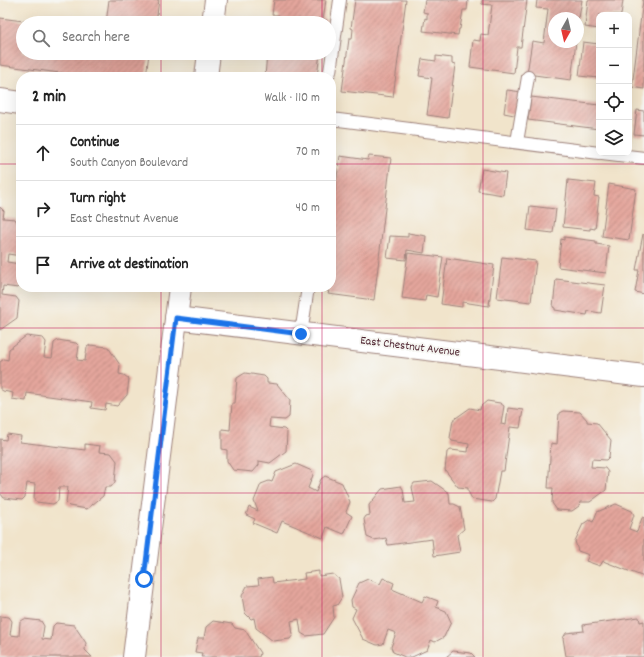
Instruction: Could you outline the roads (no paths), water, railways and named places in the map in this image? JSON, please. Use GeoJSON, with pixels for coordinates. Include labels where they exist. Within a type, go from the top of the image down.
{"type":"FeatureCollection","features":[{"type":"Feature","properties":{"kind":"street"},"geometry":{"type":"LineString","coordinates":[[214,16],[216,0]]}},
{"type":"Feature","properties":{"kind":"street"},"geometry":{"type":"LineString","coordinates":[[207,72],[208,60]]}},
{"type":"Feature","properties":{"kind":"street"},"geometry":{"type":"LineString","coordinates":[[0,100],[16,102]]}},
{"type":"Feature","properties":{"kind":"street"},"geometry":{"type":"LineString","coordinates":[[134,657],[179,292]]}},
{"type":"Feature","properties":{"kind":"street","name":"East Chestnut Avenue"},"geometry":{"type":"LineString","coordinates":[[176,318],[644,376]]}},
{"type":"Feature","properties":{"kind":"lane"},"geometry":{"type":"LineString","coordinates":[[336,29],[340,0]]}},
{"type":"Feature","properties":{"kind":"lane"},"geometry":{"type":"LineString","coordinates":[[330,72],[332,60]]}},
{"type":"Feature","properties":{"kind":"lane"},"geometry":{"type":"LineString","coordinates":[[517,142],[528,77]]}},
{"type":"Feature","properties":{"kind":"lane"},"geometry":{"type":"LineString","coordinates":[[336,120],[596,152]]}},
{"type":"Feature","properties":{"kind":"lane"},"geometry":{"type":"LineString","coordinates":[[626,156],[644,158]]}},
{"type":"Feature","properties":{"kind":"lane"},"geometry":{"type":"LineString","coordinates":[[301,334],[307,292]]}}]}
